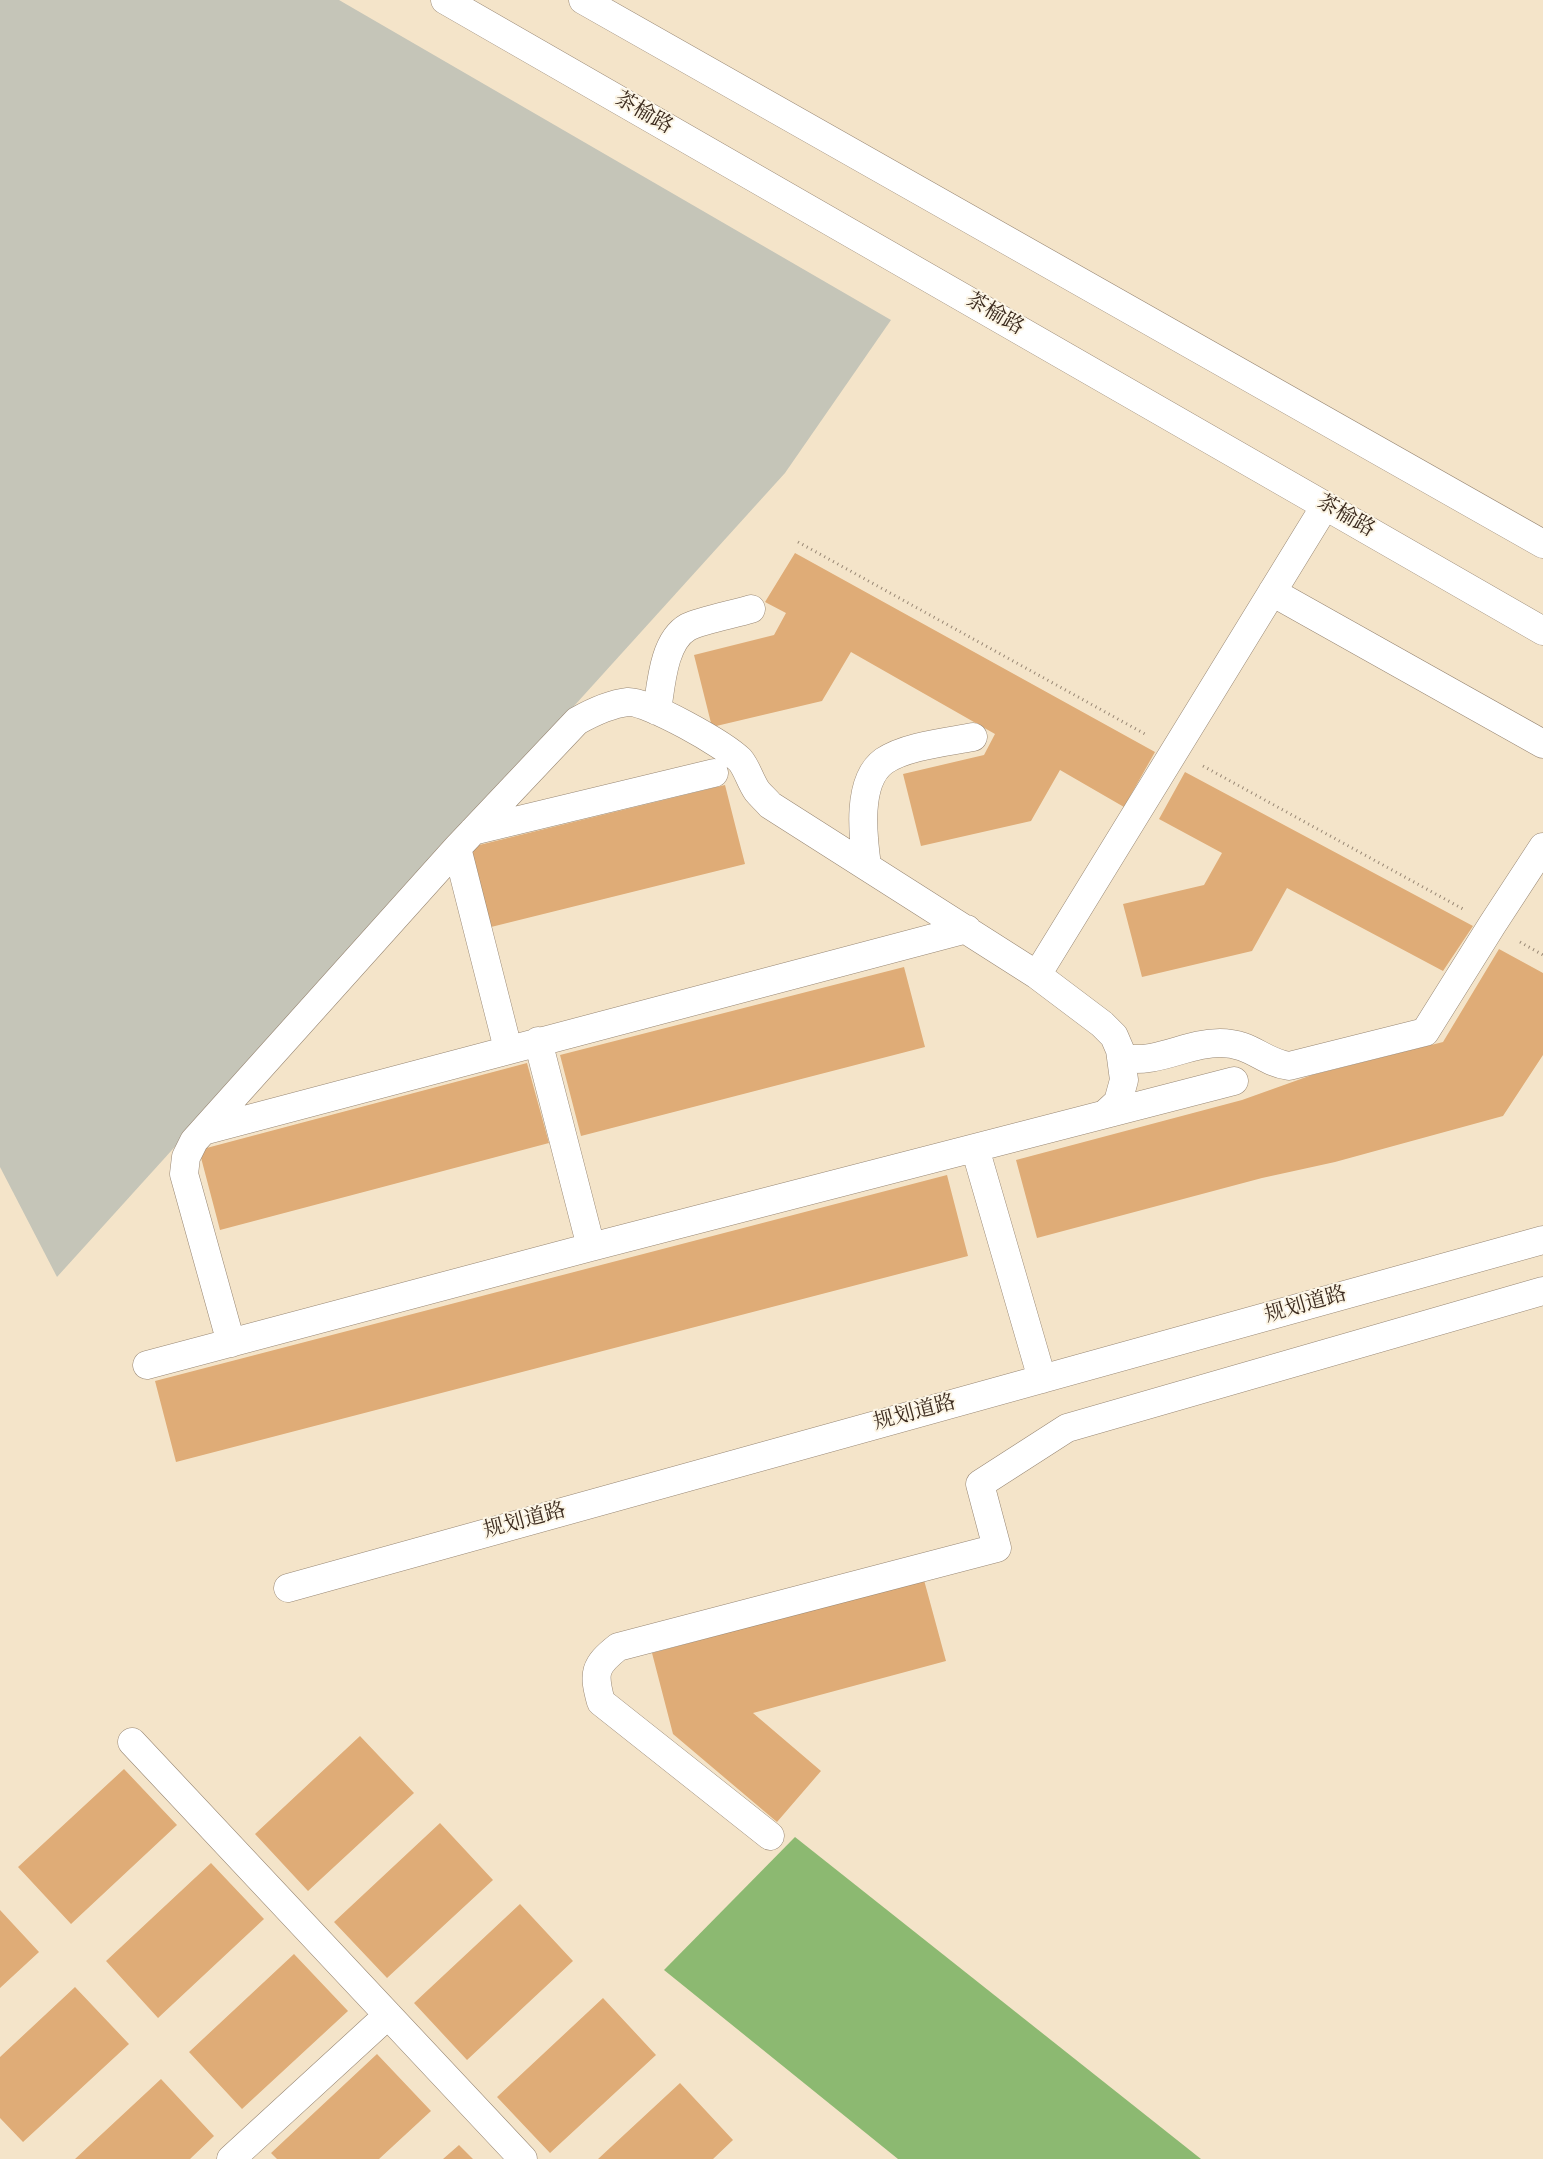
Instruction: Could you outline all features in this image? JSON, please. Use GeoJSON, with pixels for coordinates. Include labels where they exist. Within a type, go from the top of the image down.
{"type":"FeatureCollection","features":[{"type":"Feature","properties":{"kind":"street","name":"茶榆路"},"geometry":{"type":"LineString","coordinates":[[445,0],[1543,631]]}},
{"type":"Feature","properties":{"kind":"street"},"geometry":{"type":"LineString","coordinates":[[582,0],[1543,544]]}},
{"type":"Feature","properties":{"kind":"street"},"geometry":{"type":"LineString","coordinates":[[1037,975],[1325,506]]}},
{"type":"Feature","properties":{"kind":"street"},"geometry":{"type":"LineString","coordinates":[[1272,592],[1543,744]]}},
{"type":"Feature","properties":{"kind":"street"},"geometry":{"type":"LineString","coordinates":[[657,711],[663,671],[671,646],[687,628],[751,609]]}},
{"type":"Feature","properties":{"kind":"street"},"geometry":{"type":"LineString","coordinates":[[231,1343],[184,1174],[186,1157],[194,1141],[465,840],[577,721],[594,712],[630,702],[657,711],[727,749],[742,762],[757,791],[770,805],[1037,975],[1102,1024],[1114,1036],[1121,1058],[1124,1080],[1118,1102],[1105,1114]]}},
{"type":"Feature","properties":{"kind":"street"},"geometry":{"type":"LineString","coordinates":[[867,866],[861,826],[870,779],[884,762],[906,752],[973,737]]}},
{"type":"Feature","properties":{"kind":"street"},"geometry":{"type":"LineString","coordinates":[[465,840],[714,772]]}},
{"type":"Feature","properties":{"kind":"street"},"geometry":{"type":"LineString","coordinates":[[465,840],[508,1049]]}},
{"type":"Feature","properties":{"kind":"street"},"geometry":{"type":"LineString","coordinates":[[1121,1058],[1148,1060],[1217,1043],[1237,1044],[1254,1050],[1280,1064],[1289,1066],[1425,1032],[1543,847]]}},
{"type":"Feature","properties":{"kind":"street"},"geometry":{"type":"LineString","coordinates":[[203,1131],[967,929]]}},
{"type":"Feature","properties":{"kind":"street"},"geometry":{"type":"LineString","coordinates":[[538,1041],[591,1247]]}},
{"type":"Feature","properties":{"kind":"street"},"geometry":{"type":"LineString","coordinates":[[148,1365],[591,1247],[1234,1081]]}},
{"type":"Feature","properties":{"kind":"street"},"geometry":{"type":"LineString","coordinates":[[975,1148],[1042,1379]]}},
{"type":"Feature","properties":{"kind":"street","name":"规划道路"},"geometry":{"type":"LineString","coordinates":[[288,1588],[1543,1240]]}},
{"type":"Feature","properties":{"kind":"street"},"geometry":{"type":"LineString","coordinates":[[770,1836],[601,1702],[597,1687],[597,1670],[602,1660],[618,1647],[997,1548],[980,1484],[1067,1428],[1543,1291]]}},
{"type":"Feature","properties":{"kind":"street"},"geometry":{"type":"LineString","coordinates":[[132,1742],[523,2159]]}},
{"type":"Feature","properties":{"kind":"street"},"geometry":{"type":"LineString","coordinates":[[230,2159],[388,2015]]}},
{"type":"Feature","properties":{"kind":"shaded area"},"geometry":{"type":"Polygon","coordinates":[[[0,0],[339,0],[891,320],[785,473],[57,1277],[0,1167],[0,0]]]}},
{"type":"Feature","properties":{"kind":"green space"},"geometry":{"type":"Polygon","coordinates":[[[795,1837],[1201,2159],[898,2159],[664,1970],[795,1837]]]}},
{"type":"Feature","properties":{"kind":"building"},"geometry":{"type":"Polygon","coordinates":[[[795,553],[1155,752],[1124,807],[1060,770],[1031,821],[921,846],[903,774],[984,755],[995,734],[851,652],[822,701],[712,727],[694,655],[774,635],[786,613],[765,602],[795,553]]]}},
{"type":"Feature","properties":{"kind":"building"},"geometry":{"type":"Polygon","coordinates":[[[1185,772],[1473,926],[1443,971],[1287,888],[1252,951],[1142,977],[1123,904],[1204,885],[1222,853],[1159,819],[1185,772]]]}},
{"type":"Feature","properties":{"kind":"building"},"geometry":{"type":"Polygon","coordinates":[[[725,785],[745,864],[487,928],[467,848],[725,785]]]}},
{"type":"Feature","properties":{"kind":"building"},"geometry":{"type":"Polygon","coordinates":[[[1499,949],[1543,973],[1543,1055],[1503,1116],[1335,1162],[1262,1178],[1037,1238],[1016,1160],[1242,1100],[1312,1075],[1443,1042],[1499,949]]]}},
{"type":"Feature","properties":{"kind":"building"},"geometry":{"type":"Polygon","coordinates":[[[904,967],[925,1047],[581,1136],[560,1055],[904,967]]]}},
{"type":"Feature","properties":{"kind":"building"},"geometry":{"type":"Polygon","coordinates":[[[527,1063],[549,1143],[220,1230],[199,1150],[527,1063]]]}},
{"type":"Feature","properties":{"kind":"building"},"geometry":{"type":"Polygon","coordinates":[[[947,1175],[968,1256],[176,1462],[155,1381],[947,1175]]]}},
{"type":"Feature","properties":{"kind":"building"},"geometry":{"type":"Polygon","coordinates":[[[924,1580],[946,1661],[753,1713],[821,1771],[777,1822],[673,1734],[652,1653],[924,1580]]]}},
{"type":"Feature","properties":{"kind":"building"},"geometry":{"type":"Polygon","coordinates":[[[360,1736],[414,1793],[308,1891],[255,1834],[360,1736]]]}},
{"type":"Feature","properties":{"kind":"building"},"geometry":{"type":"Polygon","coordinates":[[[124,1769],[177,1825],[71,1924],[18,1867],[124,1769]]]}},
{"type":"Feature","properties":{"kind":"building"},"geometry":{"type":"Polygon","coordinates":[[[440,1823],[493,1880],[387,1978],[334,1922],[440,1823]]]}},
{"type":"Feature","properties":{"kind":"building"},"geometry":{"type":"Polygon","coordinates":[[[211,1863],[264,1919],[158,2018],[106,1961],[211,1863]]]}},
{"type":"Feature","properties":{"kind":"building"},"geometry":{"type":"Polygon","coordinates":[[[520,1904],[573,1961],[467,2060],[414,2003],[520,1904]]]}},
{"type":"Feature","properties":{"kind":"building"},"geometry":{"type":"Polygon","coordinates":[[[0,1910],[39,1952],[0,1988],[0,1910]]]}},
{"type":"Feature","properties":{"kind":"building"},"geometry":{"type":"Polygon","coordinates":[[[294,1954],[348,2011],[242,2109],[189,2052],[294,1954]]]}},
{"type":"Feature","properties":{"kind":"building"},"geometry":{"type":"Polygon","coordinates":[[[75,1987],[129,2044],[23,2142],[0,2118],[0,2057],[75,1987]]]}},
{"type":"Feature","properties":{"kind":"building"},"geometry":{"type":"Polygon","coordinates":[[[603,1998],[656,2055],[550,2153],[497,2097],[603,1998]]]}},
{"type":"Feature","properties":{"kind":"building"},"geometry":{"type":"Polygon","coordinates":[[[377,2054],[431,2111],[379,2159],[277,2159],[271,2153],[377,2054]]]}},
{"type":"Feature","properties":{"kind":"building"},"geometry":{"type":"Polygon","coordinates":[[[161,2079],[214,2136],[190,2159],[75,2159],[161,2079]]]}},
{"type":"Feature","properties":{"kind":"building"},"geometry":{"type":"Polygon","coordinates":[[[680,2083],[733,2140],[713,2159],[598,2159],[680,2083]]]}},
{"type":"Feature","properties":{"kind":"building"},"geometry":{"type":"Polygon","coordinates":[[[459,2145],[473,2159],[443,2159],[459,2145]]]}}]}
